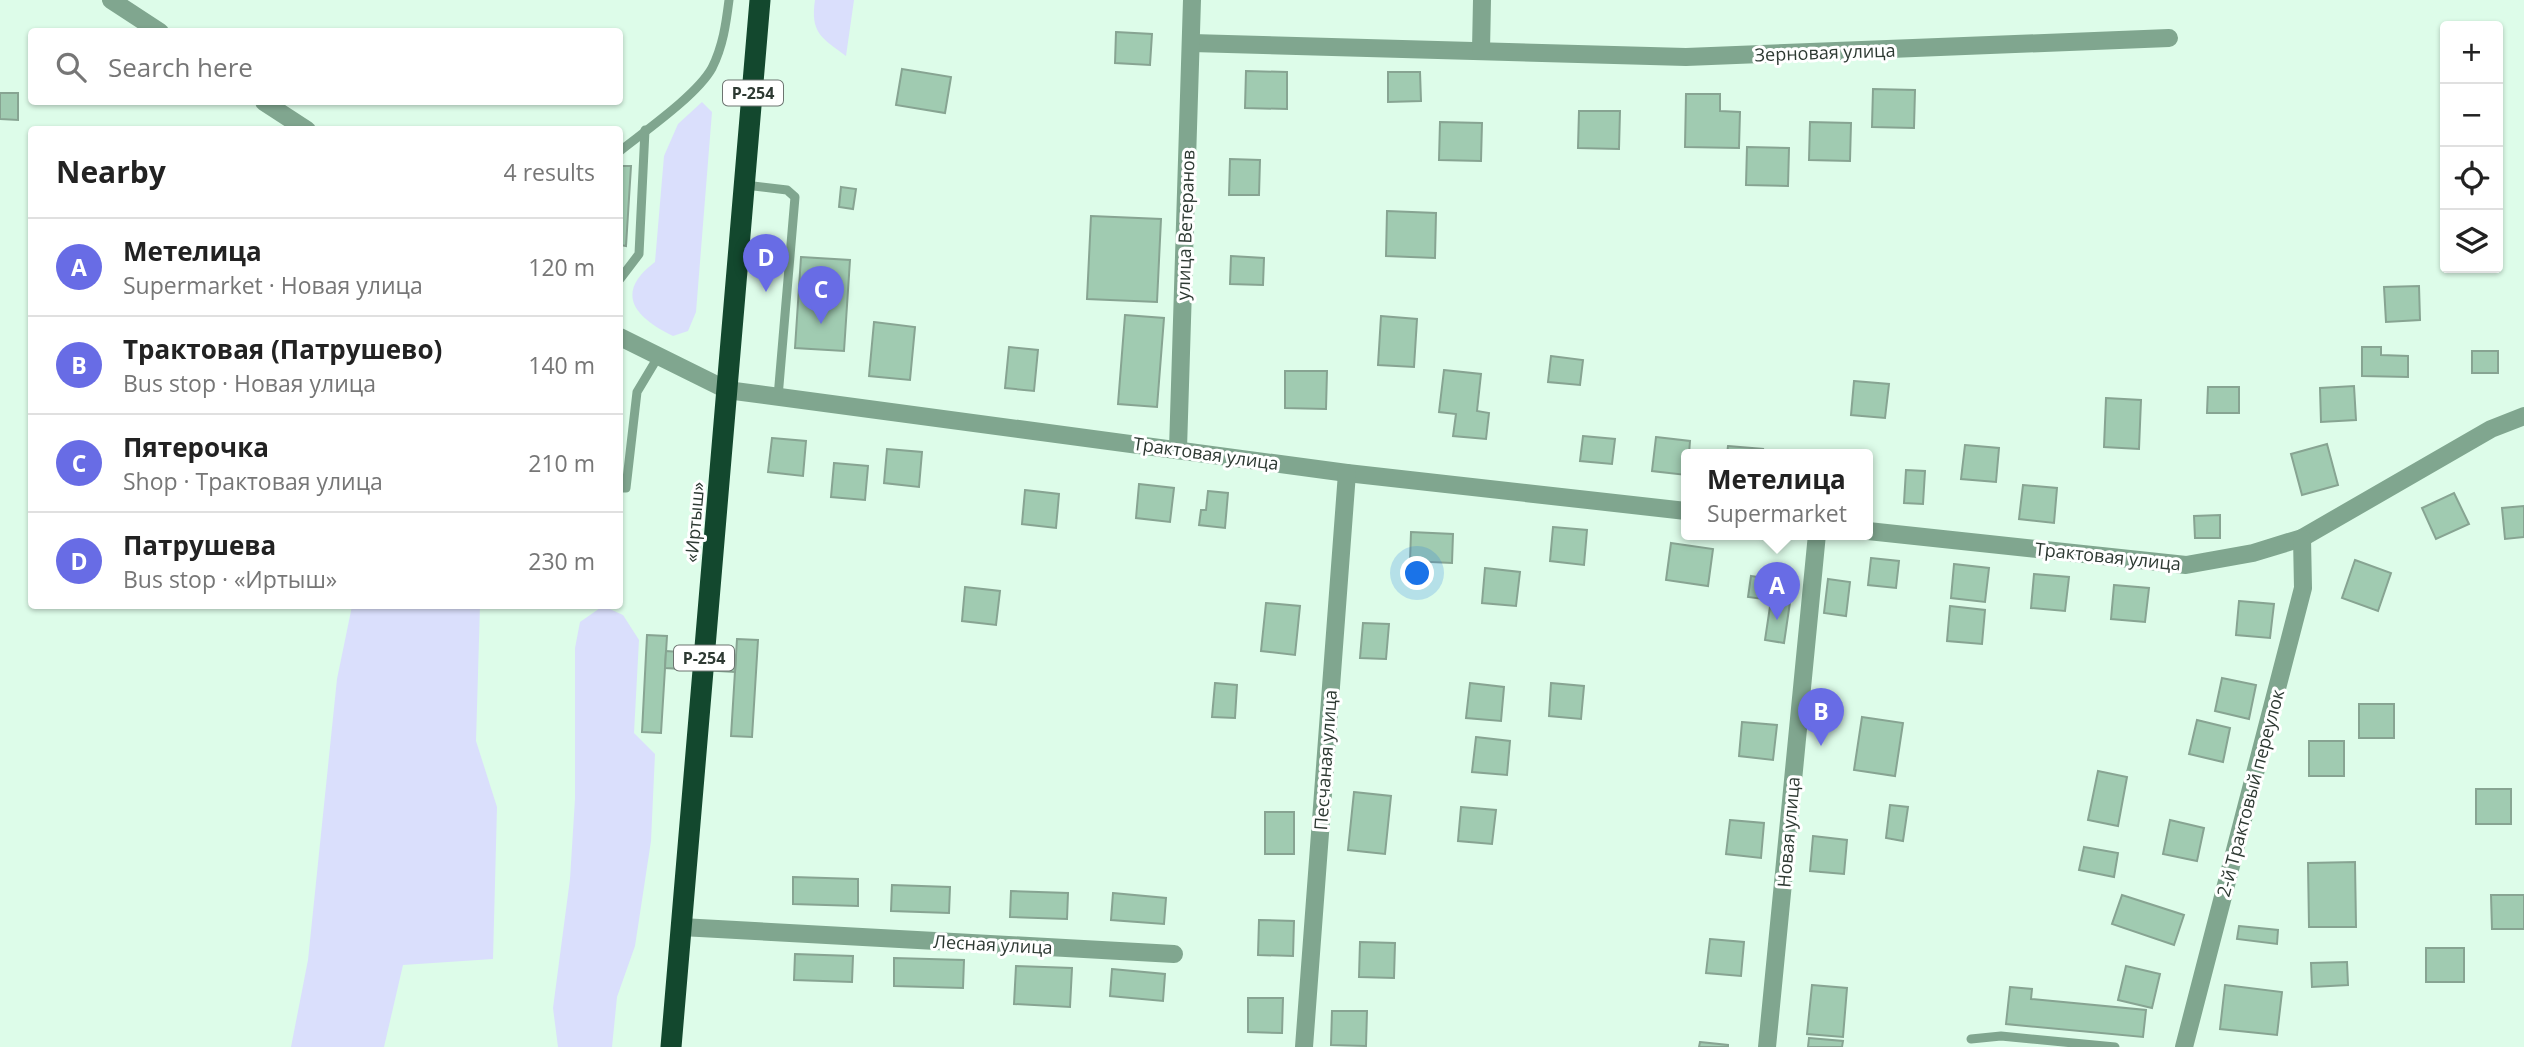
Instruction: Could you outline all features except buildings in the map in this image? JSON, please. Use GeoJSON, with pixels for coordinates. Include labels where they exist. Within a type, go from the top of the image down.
{"type":"FeatureCollection","features":[{"type":"Feature","properties":{"kind":"highway","name":"«Иртыш»"},"geometry":{"type":"LineString","coordinates":[[671,1047],[761,0]]}},
{"type":"Feature","properties":{"kind":"street"},"geometry":{"type":"LineString","coordinates":[[111,0],[154,28]]}},
{"type":"Feature","properties":{"kind":"street","name":"улица Ветеранов"},"geometry":{"type":"LineString","coordinates":[[1178,449],[1192,0]]}},
{"type":"Feature","properties":{"kind":"street"},"geometry":{"type":"LineString","coordinates":[[1481,50],[1482,0]]}},
{"type":"Feature","properties":{"kind":"street","name":"Зерновая улица"},"geometry":{"type":"LineString","coordinates":[[1192,44],[1686,57],[2169,38]]}},
{"type":"Feature","properties":{"kind":"street"},"geometry":{"type":"LineString","coordinates":[[269,105],[301,126]]}},
{"type":"Feature","properties":{"kind":"street","name":"Трактовая улица"},"geometry":{"type":"LineString","coordinates":[[623,339],[727,390],[1346,473],[1681,510]]}},
{"type":"Feature","properties":{"kind":"street","name":"Трактовая улица"},"geometry":{"type":"LineString","coordinates":[[1873,532],[2186,565],[2253,554],[2302,538],[2491,429],[2524,416]]}},
{"type":"Feature","properties":{"kind":"street","name":"Песчаная улица"},"geometry":{"type":"LineString","coordinates":[[1304,1047],[1346,473]]}},
{"type":"Feature","properties":{"kind":"street","name":"2-й Трактовый переулок"},"geometry":{"type":"LineString","coordinates":[[2184,1047],[2303,589],[2302,538]]}},
{"type":"Feature","properties":{"kind":"street","name":"Новая улица"},"geometry":{"type":"LineString","coordinates":[[1767,1047],[1816,540]]}},
{"type":"Feature","properties":{"kind":"street","name":"Лесная улица"},"geometry":{"type":"LineString","coordinates":[[681,927],[1174,954]]}},
{"type":"Feature","properties":{"kind":"lane"},"geometry":{"type":"LineString","coordinates":[[623,148],[695,89],[711,69],[725,33],[729,0]]}},
{"type":"Feature","properties":{"kind":"lane"},"geometry":{"type":"LineString","coordinates":[[623,275],[639,254],[645,130]]}},
{"type":"Feature","properties":{"kind":"lane"},"geometry":{"type":"LineString","coordinates":[[745,185],[787,190],[795,197],[778,397]]}},
{"type":"Feature","properties":{"kind":"lane"},"geometry":{"type":"LineString","coordinates":[[623,488],[626,488],[637,392],[658,357]]}},
{"type":"Feature","properties":{"kind":"lane"},"geometry":{"type":"LineString","coordinates":[[1971,1039],[2001,1036],[2115,1047]]}},
{"type":"Feature","properties":{"kind":"shaded area"},"geometry":{"type":"Polygon","coordinates":[[[815,0],[854,0],[846,56],[824,39],[816,27],[815,0]]]}},
{"type":"Feature","properties":{"kind":"shaded area"},"geometry":{"type":"Polygon","coordinates":[[[702,102],[712,112],[696,312],[688,331],[673,336],[659,329],[639,312],[632,294],[642,273],[655,262],[664,156],[678,124],[702,102]]]}},
{"type":"Feature","properties":{"kind":"shaded area"},"geometry":{"type":"Polygon","coordinates":[[[351,609],[480,609],[476,741],[497,807],[493,959],[403,965],[384,1047],[291,1047],[308,960],[337,679],[351,609]]]}},
{"type":"Feature","properties":{"kind":"shaded area"},"geometry":{"type":"Polygon","coordinates":[[[599,609],[610,609],[623,615],[639,640],[634,733],[655,754],[651,841],[635,946],[617,997],[612,1047],[558,1047],[553,1008],[570,879],[575,799],[575,648],[580,622],[599,609]]]}},
{"type":"Feature","properties":{"kind":"place","name":"Патрушева"},"geometry":{"type":"Point","coordinates":[766,292]}},
{"type":"Feature","properties":{"kind":"place","name":"Пятерочка"},"geometry":{"type":"Point","coordinates":[821,324]}},
{"type":"Feature","properties":{"kind":"place","name":"Метелица"},"geometry":{"type":"Point","coordinates":[1777,620]}},
{"type":"Feature","properties":{"kind":"place","name":"Трактовая (Патрушево)"},"geometry":{"type":"Point","coordinates":[1821,746]}}]}
